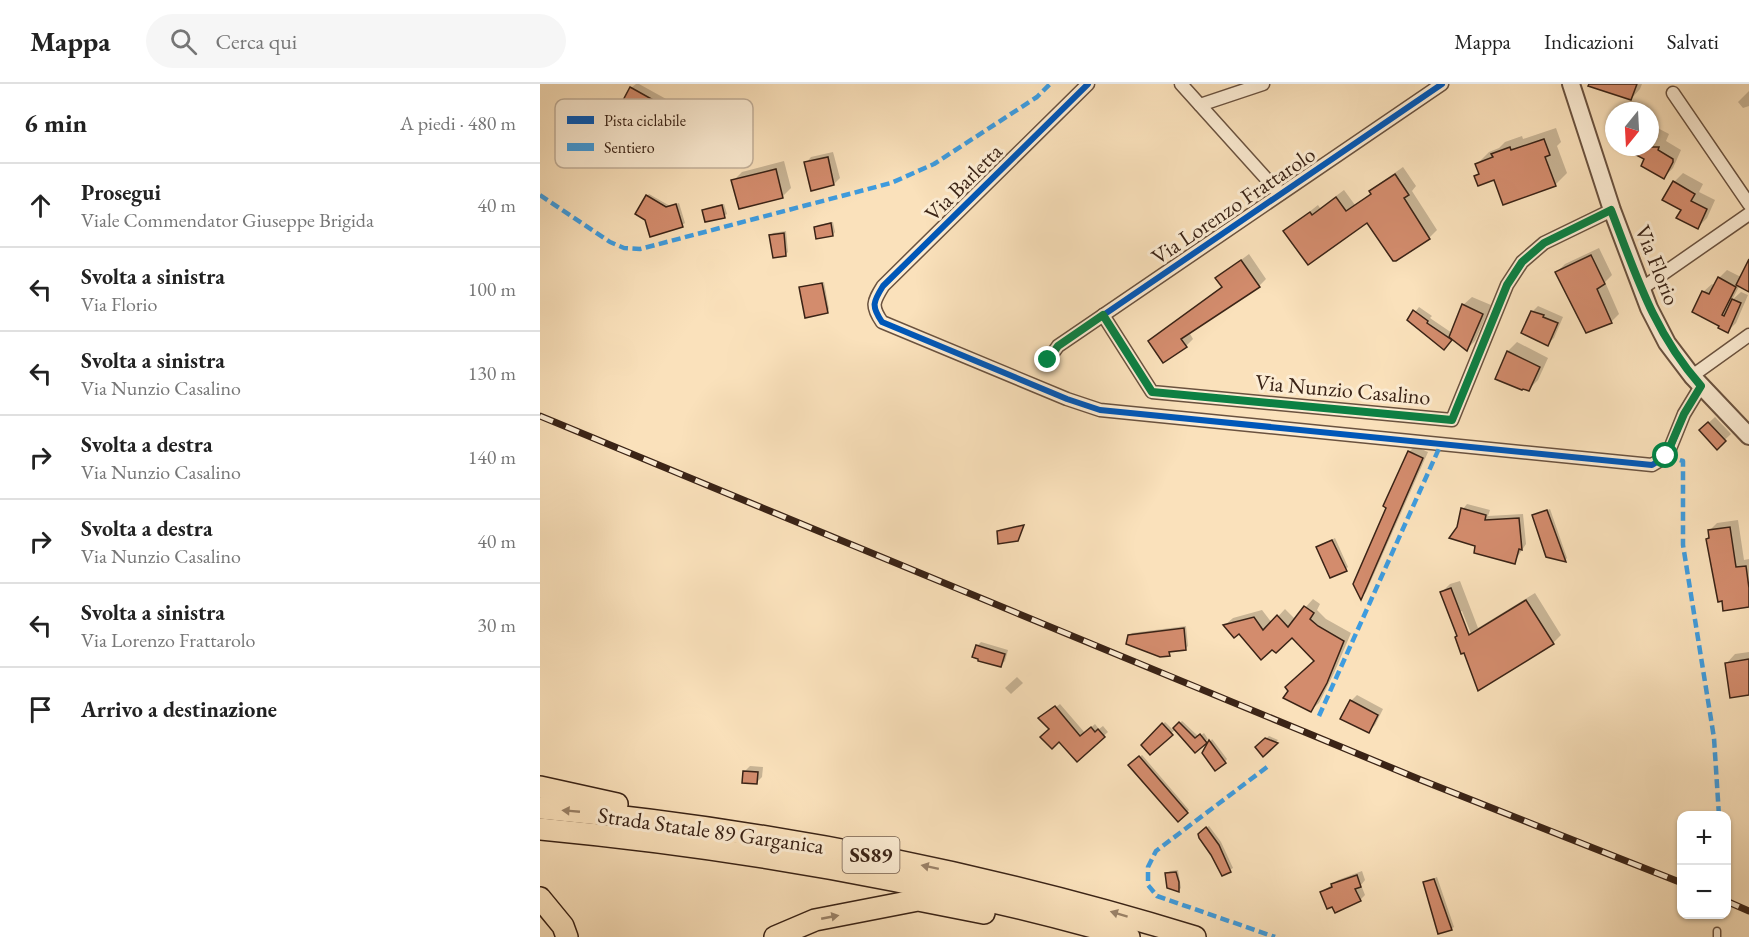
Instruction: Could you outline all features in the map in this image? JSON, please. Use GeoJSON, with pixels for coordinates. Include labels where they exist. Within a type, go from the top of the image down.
{"type":"FeatureCollection","features":[{"type":"Feature","properties":{"kind":"highway","name":"SS89"},"geometry":{"type":"LineString","coordinates":[[540,788],[755,834]]}},
{"type":"Feature","properties":{"kind":"highway","name":"Strada Statale 89 Garganica"},"geometry":{"type":"LineString","coordinates":[[540,808],[613,815],[755,834],[928,866],[1111,912],[1195,937]]}},
{"type":"Feature","properties":{"kind":"highway","name":"Strada Statale 89 Garganica"},"geometry":{"type":"LineString","coordinates":[[540,829],[685,844],[846,870],[988,900],[1129,937]]}},
{"type":"Feature","properties":{"kind":"highway"},"geometry":{"type":"LineString","coordinates":[[540,898],[563,926],[567,937]]}},
{"type":"Feature","properties":{"kind":"highway"},"geometry":{"type":"LineString","coordinates":[[776,937],[815,920],[918,900],[1108,937]]}},
{"type":"Feature","properties":{"kind":"street","name":"Via Barletta"},"geometry":{"type":"LineString","coordinates":[[1088,84],[883,286],[874,300],[874,312],[882,322],[1067,399],[1100,410],[1652,465],[1666,456],[1697,381]]}},
{"type":"Feature","properties":{"kind":"street"},"geometry":{"type":"LineString","coordinates":[[1181,84],[1280,194]]}},
{"type":"Feature","properties":{"kind":"street"},"geometry":{"type":"LineString","coordinates":[[1200,105],[1263,84]]}},
{"type":"Feature","properties":{"kind":"street","name":"Via Lorenzo Frattarolo"},"geometry":{"type":"LineString","coordinates":[[1048,360],[1058,346],[1442,84]]}},
{"type":"Feature","properties":{"kind":"street","name":"Via Florio"},"geometry":{"type":"LineString","coordinates":[[1571,84],[1611,210],[1641,290],[1667,343],[1697,381],[1749,436]]}},
{"type":"Feature","properties":{"kind":"street"},"geometry":{"type":"LineString","coordinates":[[1672,93],[1749,204]]}},
{"type":"Feature","properties":{"kind":"street","name":"Via Nunzio Casalino"},"geometry":{"type":"LineString","coordinates":[[1103,315],[1152,392],[1452,420],[1507,285],[1522,262],[1544,243],[1611,210]]}},
{"type":"Feature","properties":{"kind":"street"},"geometry":{"type":"LineString","coordinates":[[1641,290],[1749,214]]}},
{"type":"Feature","properties":{"kind":"street"},"geometry":{"type":"LineString","coordinates":[[1697,381],[1749,335]]}},
{"type":"Feature","properties":{"kind":"building"},"geometry":{"type":"Polygon","coordinates":[[[1589,84],[1637,84],[1631,100],[1588,86],[1589,84]]]}},
{"type":"Feature","properties":{"kind":"building"},"geometry":{"type":"Polygon","coordinates":[[[630,87],[652,99],[624,99],[630,87]]]}},
{"type":"Feature","properties":{"kind":"building"},"geometry":{"type":"Polygon","coordinates":[[[1544,139],[1550,155],[1545,157],[1556,186],[1503,205],[1494,180],[1478,186],[1474,176],[1479,174],[1475,164],[1493,157],[1491,154],[1510,147],[1511,150],[1544,139]]]}},
{"type":"Feature","properties":{"kind":"building"},"geometry":{"type":"Polygon","coordinates":[[[1659,151],[1673,159],[1673,162],[1664,179],[1641,166],[1644,159],[1638,156],[1659,156],[1659,151]]]}},
{"type":"Feature","properties":{"kind":"building"},"geometry":{"type":"Polygon","coordinates":[[[828,157],[834,185],[811,191],[804,162],[828,157]]]}},
{"type":"Feature","properties":{"kind":"building"},"geometry":{"type":"Polygon","coordinates":[[[776,169],[783,198],[739,209],[731,180],[776,169]]]}},
{"type":"Feature","properties":{"kind":"building"},"geometry":{"type":"Polygon","coordinates":[[[1395,174],[1409,195],[1404,198],[1430,239],[1393,261],[1367,223],[1308,265],[1283,231],[1310,212],[1312,215],[1336,197],[1346,211],[1371,194],[1369,191],[1395,174]]]}},
{"type":"Feature","properties":{"kind":"building"},"geometry":{"type":"Polygon","coordinates":[[[1673,181],[1695,194],[1691,201],[1707,209],[1698,229],[1676,218],[1681,210],[1662,200],[1673,181]]]}},
{"type":"Feature","properties":{"kind":"building"},"geometry":{"type":"Polygon","coordinates":[[[646,195],[666,207],[676,204],[683,227],[650,237],[645,220],[635,214],[646,195]]]}},
{"type":"Feature","properties":{"kind":"building"},"geometry":{"type":"Polygon","coordinates":[[[722,205],[725,218],[705,222],[702,210],[722,205]]]}},
{"type":"Feature","properties":{"kind":"building"},"geometry":{"type":"Polygon","coordinates":[[[831,223],[833,236],[816,239],[814,227],[831,223]]]}},
{"type":"Feature","properties":{"kind":"building"},"geometry":{"type":"Polygon","coordinates":[[[784,233],[786,256],[773,258],[769,235],[784,233]]]}},
{"type":"Feature","properties":{"kind":"building"},"geometry":{"type":"Polygon","coordinates":[[[1591,255],[1605,284],[1597,289],[1612,323],[1586,333],[1555,272],[1591,255]]]}},
{"type":"Feature","properties":{"kind":"building"},"geometry":{"type":"Polygon","coordinates":[[[1749,259],[1749,292],[1736,285],[1749,259]]]}},
{"type":"Feature","properties":{"kind":"building"},"geometry":{"type":"Polygon","coordinates":[[[1241,260],[1260,287],[1181,339],[1187,347],[1163,363],[1148,341],[1222,287],[1215,278],[1241,260]]]}},
{"type":"Feature","properties":{"kind":"building"},"geometry":{"type":"Polygon","coordinates":[[[1718,277],[1736,287],[1722,315],[1724,316],[1732,299],[1741,303],[1728,333],[1692,312],[1702,291],[1709,294],[1718,277]]]}},
{"type":"Feature","properties":{"kind":"building"},"geometry":{"type":"Polygon","coordinates":[[[822,283],[828,313],[805,318],[799,287],[822,283]]]}},
{"type":"Feature","properties":{"kind":"building"},"geometry":{"type":"Polygon","coordinates":[[[1462,304],[1483,314],[1467,351],[1449,337],[1462,304]]]}},
{"type":"Feature","properties":{"kind":"building"},"geometry":{"type":"Polygon","coordinates":[[[1413,310],[1452,340],[1444,350],[1407,320],[1413,310]]]}},
{"type":"Feature","properties":{"kind":"building"},"geometry":{"type":"Polygon","coordinates":[[[1531,311],[1558,323],[1548,346],[1521,333],[1531,311]]]}},
{"type":"Feature","properties":{"kind":"building"},"geometry":{"type":"Polygon","coordinates":[[[1507,351],[1540,367],[1529,391],[1495,379],[1507,351]]]}},
{"type":"Feature","properties":{"kind":"building"},"geometry":{"type":"Polygon","coordinates":[[[1708,422],[1726,441],[1717,450],[1699,430],[1708,422]]]}},
{"type":"Feature","properties":{"kind":"building"},"geometry":{"type":"Polygon","coordinates":[[[1408,451],[1423,458],[1361,600],[1353,584],[1386,508],[1383,506],[1408,451]]]}},
{"type":"Feature","properties":{"kind":"building"},"geometry":{"type":"Polygon","coordinates":[[[1461,508],[1486,515],[1485,520],[1519,518],[1522,550],[1519,549],[1515,564],[1474,553],[1475,546],[1449,538],[1457,527],[1461,508]]]}},
{"type":"Feature","properties":{"kind":"building"},"geometry":{"type":"Polygon","coordinates":[[[1547,510],[1566,562],[1546,557],[1532,515],[1547,510]]]}},
{"type":"Feature","properties":{"kind":"building"},"geometry":{"type":"Polygon","coordinates":[[[1024,525],[1018,541],[998,544],[997,531],[1024,525]]]}},
{"type":"Feature","properties":{"kind":"building"},"geometry":{"type":"Polygon","coordinates":[[[1730,527],[1736,567],[1746,566],[1749,607],[1723,611],[1722,601],[1718,602],[1706,539],[1709,538],[1708,530],[1730,527]]]}},
{"type":"Feature","properties":{"kind":"building"},"geometry":{"type":"Polygon","coordinates":[[[1332,540],[1347,571],[1330,578],[1316,547],[1332,540]]]}},
{"type":"Feature","properties":{"kind":"building"},"geometry":{"type":"Polygon","coordinates":[[[1451,588],[1469,635],[1526,600],[1554,644],[1478,691],[1464,653],[1461,654],[1455,637],[1457,636],[1440,592],[1451,588]]]}},
{"type":"Feature","properties":{"kind":"building"},"geometry":{"type":"Polygon","coordinates":[[[1304,606],[1314,613],[1310,619],[1318,626],[1344,641],[1327,683],[1311,712],[1283,698],[1288,691],[1285,687],[1314,661],[1292,638],[1276,653],[1272,650],[1261,660],[1239,634],[1234,638],[1223,625],[1254,617],[1263,630],[1277,615],[1288,627],[1304,606]]]}},
{"type":"Feature","properties":{"kind":"building"},"geometry":{"type":"Polygon","coordinates":[[[1184,628],[1186,650],[1169,652],[1170,656],[1160,657],[1126,644],[1128,635],[1184,628]]]}},
{"type":"Feature","properties":{"kind":"building"},"geometry":{"type":"Polygon","coordinates":[[[976,645],[1005,654],[1001,667],[978,661],[972,657],[976,645]]]}},
{"type":"Feature","properties":{"kind":"building"},"geometry":{"type":"Polygon","coordinates":[[[1749,659],[1749,695],[1730,698],[1725,663],[1749,659]]]}},
{"type":"Feature","properties":{"kind":"building"},"geometry":{"type":"Polygon","coordinates":[[[1350,700],[1378,715],[1369,733],[1340,719],[1350,700]]]}},
{"type":"Feature","properties":{"kind":"building"},"geometry":{"type":"Polygon","coordinates":[[[1055,706],[1080,736],[1091,727],[1095,732],[1098,729],[1105,737],[1077,762],[1059,742],[1052,749],[1040,737],[1049,729],[1038,718],[1055,706]]]}},
{"type":"Feature","properties":{"kind":"building"},"geometry":{"type":"Polygon","coordinates":[[[1179,722],[1195,738],[1200,734],[1207,743],[1195,753],[1173,728],[1179,722]]]}},
{"type":"Feature","properties":{"kind":"building"},"geometry":{"type":"Polygon","coordinates":[[[1162,723],[1173,735],[1150,755],[1141,745],[1162,723]]]}},
{"type":"Feature","properties":{"kind":"building"},"geometry":{"type":"Polygon","coordinates":[[[1265,738],[1278,743],[1263,757],[1255,747],[1265,738]]]}},
{"type":"Feature","properties":{"kind":"building"},"geometry":{"type":"Polygon","coordinates":[[[1209,740],[1226,763],[1215,771],[1202,753],[1209,740]]]}},
{"type":"Feature","properties":{"kind":"building"},"geometry":{"type":"Polygon","coordinates":[[[1139,756],[1188,813],[1178,822],[1128,765],[1139,756]]]}},
{"type":"Feature","properties":{"kind":"building"},"geometry":{"type":"Polygon","coordinates":[[[743,771],[758,772],[757,784],[742,783],[743,771]]]}},
{"type":"Feature","properties":{"kind":"building"},"geometry":{"type":"Polygon","coordinates":[[[1206,827],[1219,845],[1231,872],[1222,876],[1199,838],[1198,834],[1206,827]]]}},
{"type":"Feature","properties":{"kind":"building"},"geometry":{"type":"Polygon","coordinates":[[[1176,872],[1179,892],[1167,888],[1165,873],[1176,872]]]}},
{"type":"Feature","properties":{"kind":"building"},"geometry":{"type":"Polygon","coordinates":[[[1357,875],[1361,887],[1355,889],[1361,901],[1335,913],[1332,907],[1327,909],[1320,892],[1332,887],[1331,884],[1357,875]]]}},
{"type":"Feature","properties":{"kind":"building"},"geometry":{"type":"Polygon","coordinates":[[[1434,879],[1452,930],[1438,934],[1423,882],[1434,879]]]}},
{"type":"Feature","properties":{"kind":"railway"},"geometry":{"type":"LineString","coordinates":[[540,416],[1421,780],[1677,881]]}},
{"type":"Feature","properties":{"kind":"railway"},"geometry":{"type":"LineString","coordinates":[[1731,903],[1749,911]]}},
{"type":"Feature","properties":{"kind":"marked path"},"geometry":{"type":"LineString","coordinates":[[540,195],[610,242],[624,248],[640,249],[891,183],[934,164],[1037,97],[1050,84]]}},
{"type":"Feature","properties":{"kind":"marked path"},"geometry":{"type":"LineString","coordinates":[[1319,716],[1441,444]]}},
{"type":"Feature","properties":{"kind":"marked path"},"geometry":{"type":"LineString","coordinates":[[1667,456],[1683,461],[1683,545],[1714,738],[1719,811]]}},
{"type":"Feature","properties":{"kind":"marked path"},"geometry":{"type":"LineString","coordinates":[[1267,767],[1156,851],[1148,867],[1148,885],[1157,896],[1275,937]]}},
{"type":"Feature","properties":{"kind":"cycle path"},"geometry":{"type":"LineString","coordinates":[[1088,84],[883,286],[875,304],[876,312],[882,322],[1067,399],[1100,410],[1652,465],[1667,456],[1684,414],[1701,386]]}},
{"type":"Feature","properties":{"kind":"cycle path"},"geometry":{"type":"LineString","coordinates":[[1048,360],[1058,346],[1442,84]]}},
{"type":"Feature","properties":{"kind":"route"},"geometry":{"type":"LineString","coordinates":[[1048,360],[1058,346],[1103,315],[1152,392],[1452,420],[1507,285],[1522,262],[1544,243],[1611,210],[1649,308],[1667,343],[1701,386],[1684,414],[1666,456]]}}]}
